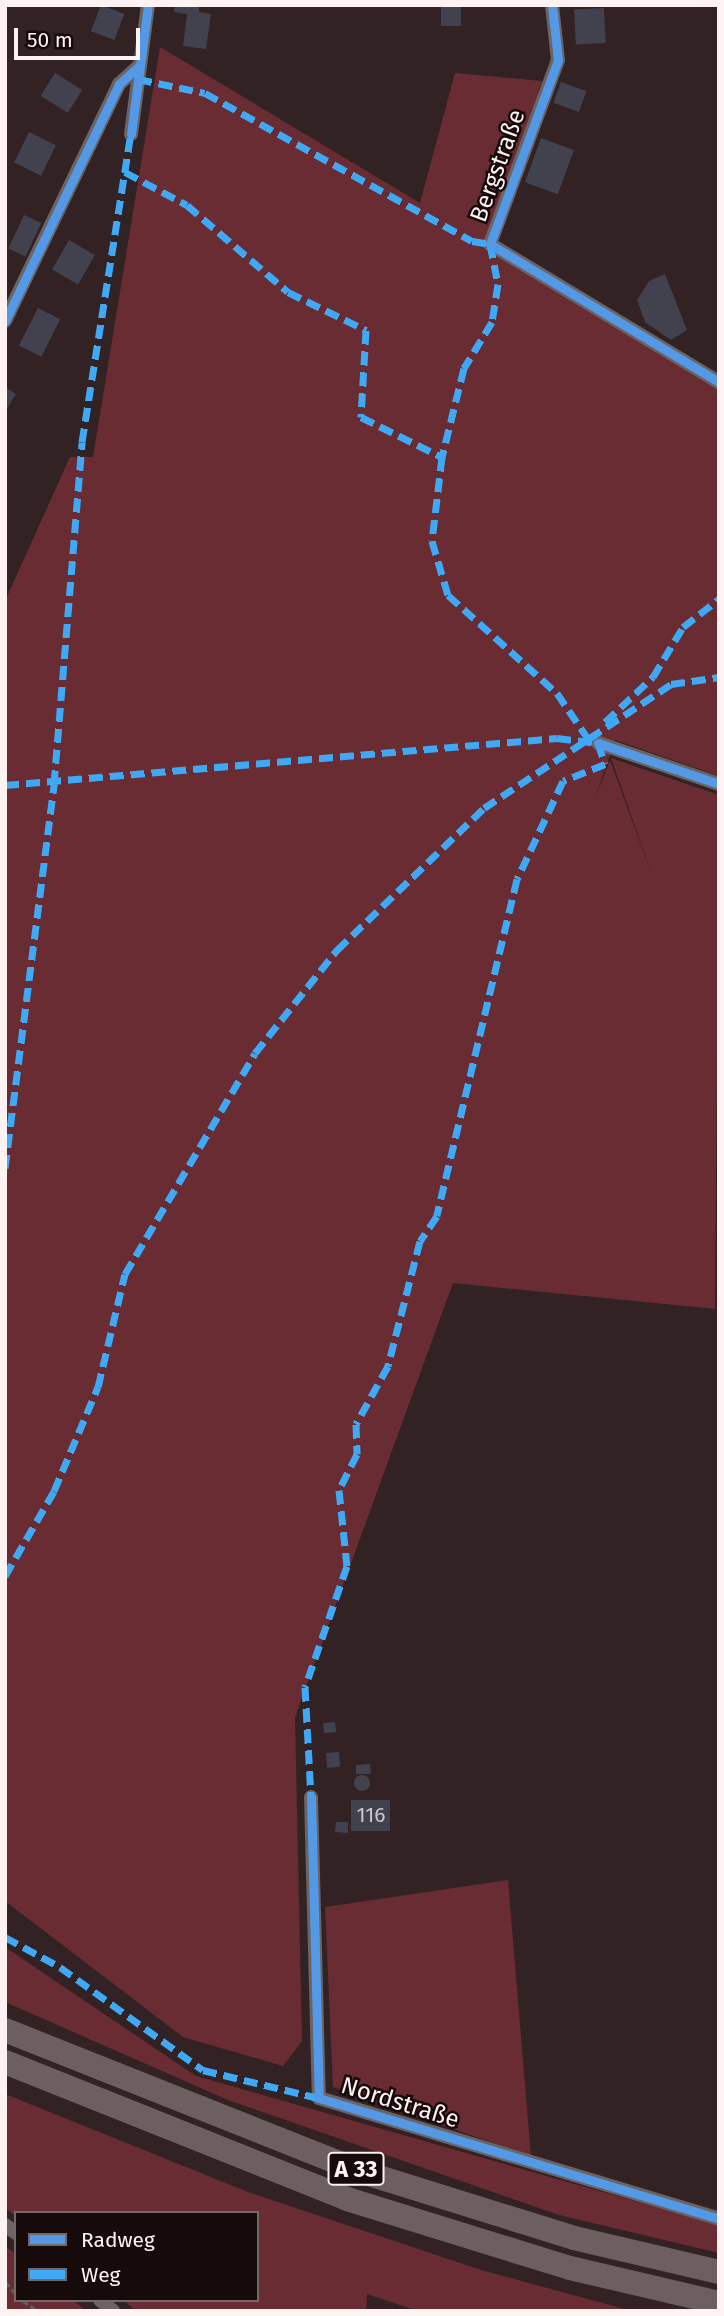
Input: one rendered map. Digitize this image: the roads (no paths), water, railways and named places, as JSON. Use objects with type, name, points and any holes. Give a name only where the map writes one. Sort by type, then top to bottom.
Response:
[{"type":"highway","name":"A 33","points":[[5,2030],[356,2170],[574,2238],[719,2272]]},
{"type":"highway","name":"A 33","points":[[5,2065],[359,2203],[580,2271],[719,2303]]},
{"type":"street","points":[[131,134],[148,5]]},
{"type":"street","name":"Bergstraße","points":[[552,5],[558,60],[490,244],[719,382]]},
{"type":"street","points":[[5,321],[119,84],[139,66]]},
{"type":"street","points":[[598,743],[719,784]]},
{"type":"street","name":"Nordstraße","points":[[311,1797],[319,2098],[719,2219]]}]
